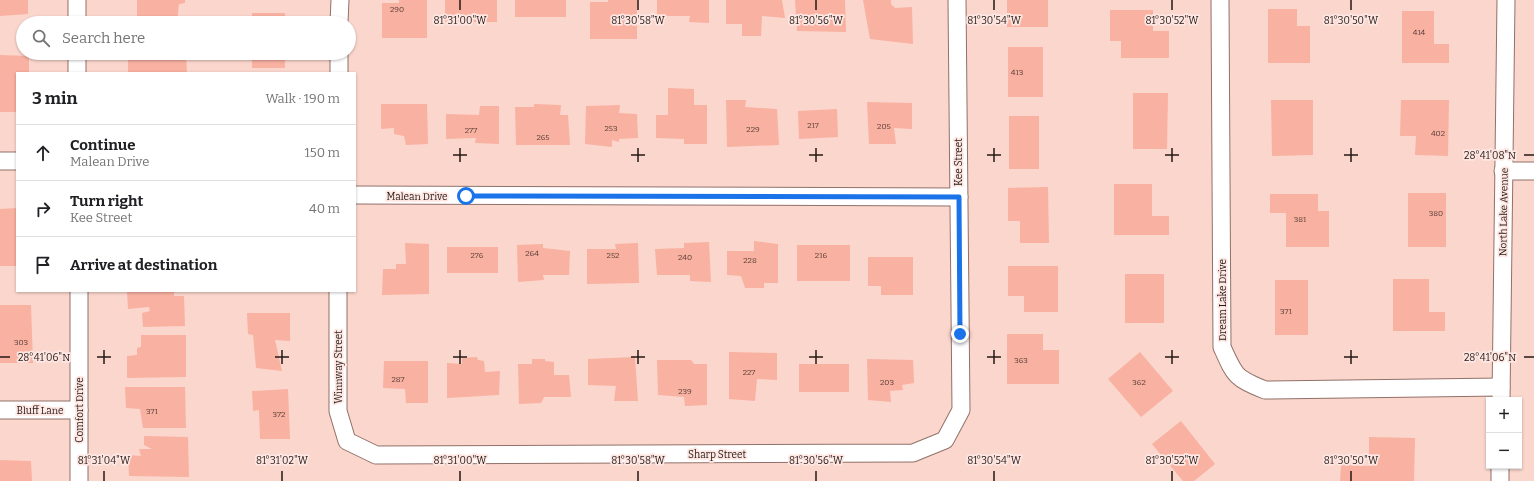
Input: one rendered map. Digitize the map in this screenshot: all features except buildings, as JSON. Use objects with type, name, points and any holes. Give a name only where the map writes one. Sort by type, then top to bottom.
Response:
[{"type":"street","points":[[77,0],[77,16]]},
{"type":"street","points":[[339,16],[340,0]]},
{"type":"street","name":"Kee Street","points":[[944,440],[961,410],[958,0]]},
{"type":"street","name":"Dream Lake Drive","points":[[1220,0],[1222,347],[1233,372],[1245,382],[1264,390],[1501,394]]},
{"type":"street","name":"North Lake Avenue","points":[[1501,394],[1506,0]]},
{"type":"street","points":[[77,60],[78,72]]},
{"type":"street","points":[[339,60],[339,72]]},
{"type":"street","points":[[0,161],[16,161]]},
{"type":"street","points":[[1503,171],[1534,171]]},
{"type":"street","name":"Malean Drive","points":[[356,195],[959,197]]},
{"type":"street","name":"Comfort Drive","points":[[79,292],[79,481]]},
{"type":"street","name":"Winnway Street","points":[[338,292],[338,411],[346,441]]},
{"type":"street","name":"Bluff Lane","points":[[0,410],[79,410]]},
{"type":"street","name":"Sharp Street","points":[[346,441],[376,455],[384,455],[913,453],[944,440]]},
{"type":"street","points":[[1500,469],[1500,481]]},
{"type":"route","points":[[466,196],[959,197],[960,334]]}]
